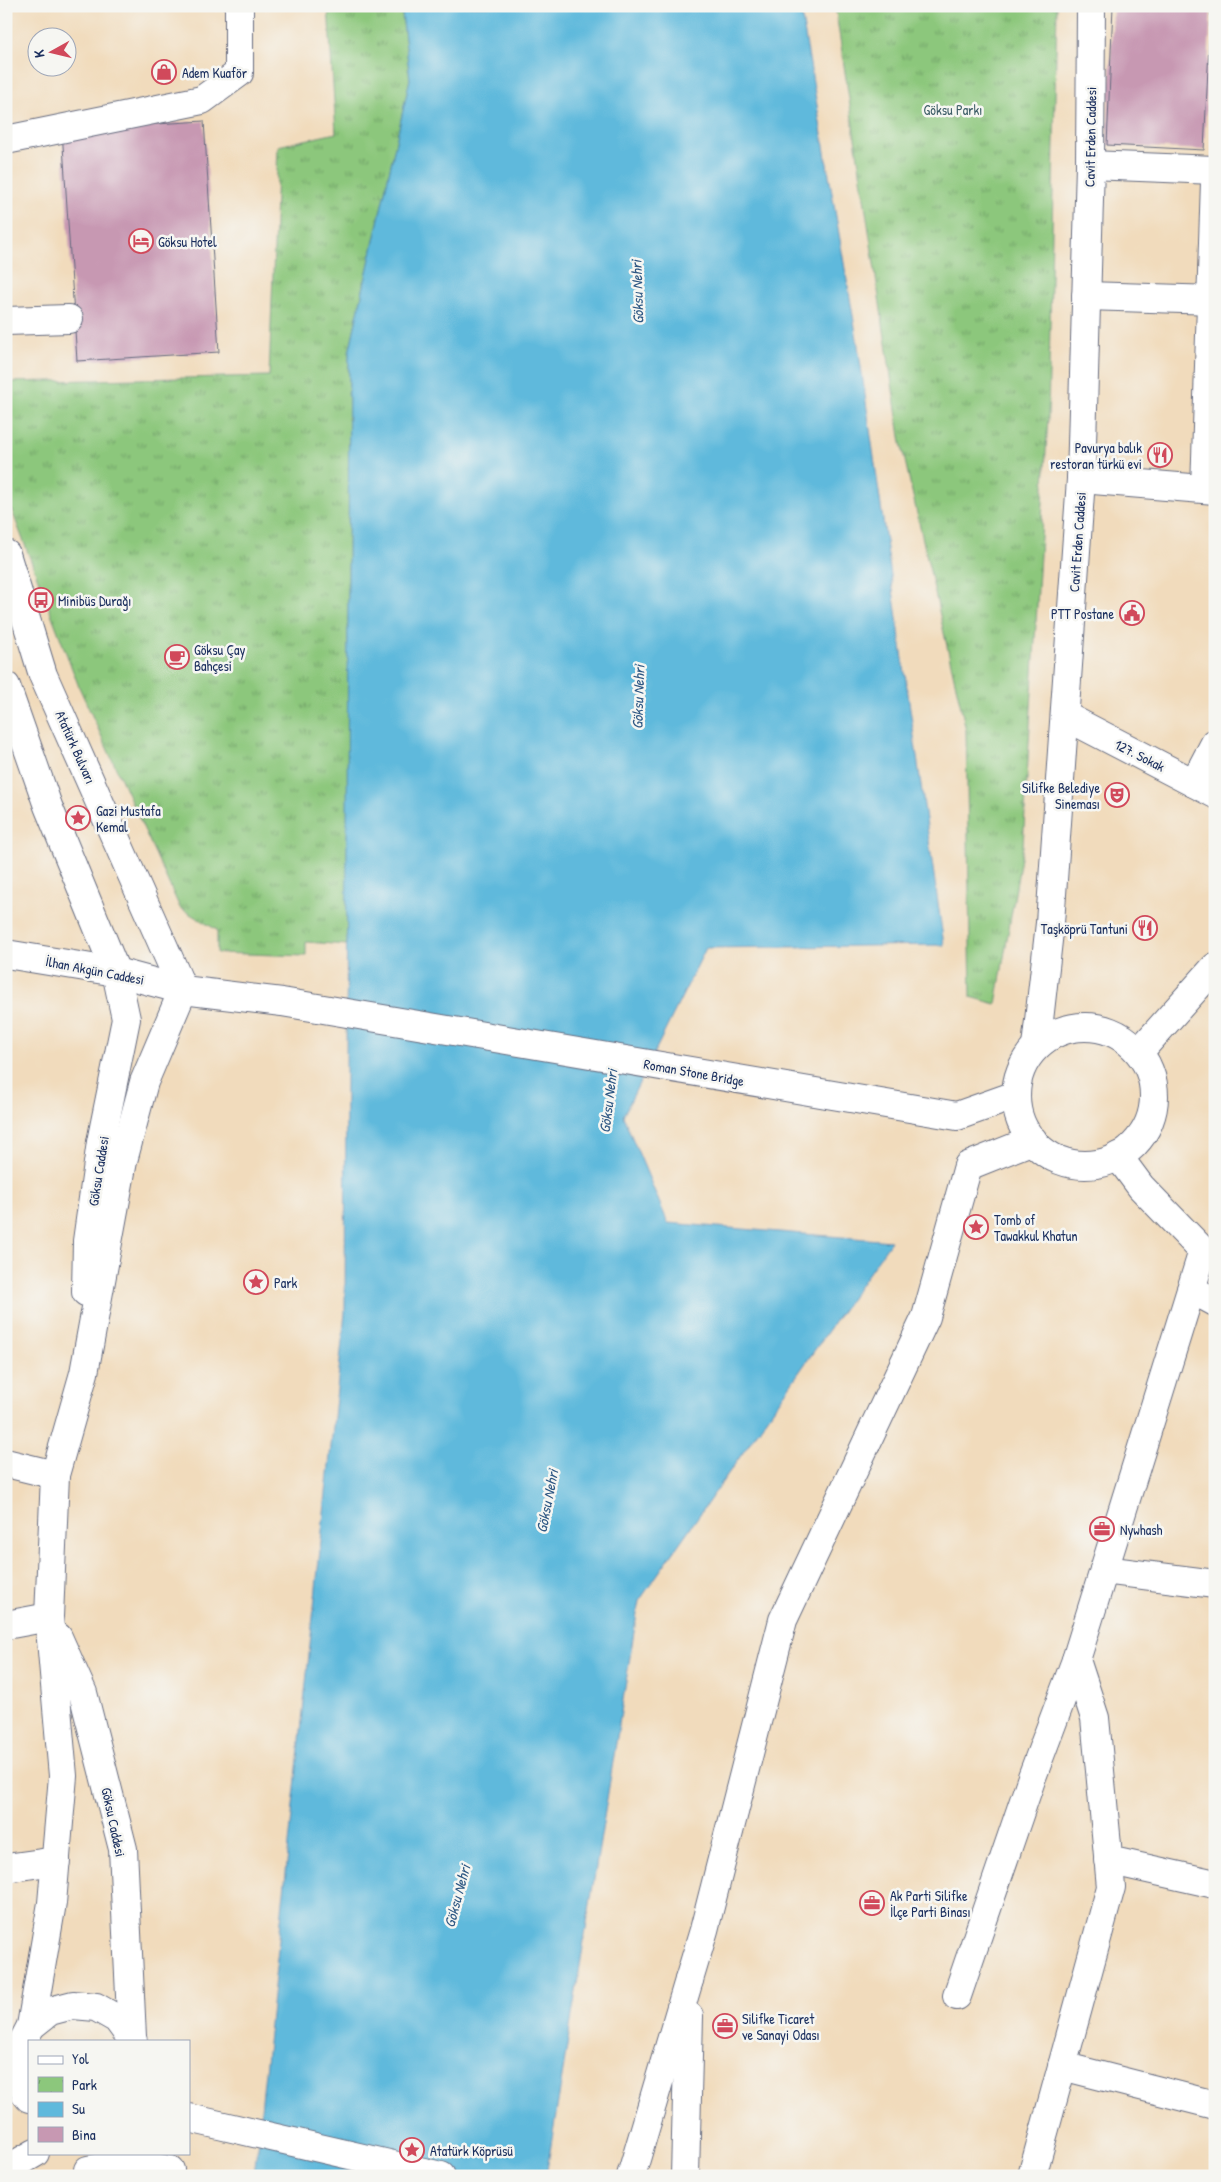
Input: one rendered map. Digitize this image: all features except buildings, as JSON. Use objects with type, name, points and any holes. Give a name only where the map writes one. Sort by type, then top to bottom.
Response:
[{"type":"street","points":[[6,140],[202,100],[239,73],[239,6]]},
{"type":"street","name":"Cavit Erden Caddesi","points":[[1036,1046],[1050,923],[1081,479],[1090,165],[1091,6]]},
{"type":"street","points":[[1090,165],[1215,170]]},
{"type":"street","points":[[1081,479],[1210,489],[1215,181]]},
{"type":"street","points":[[1086,296],[1213,300]]},
{"type":"street","points":[[6,321],[69,319]]},
{"type":"street","name":"Atatürk Bulvarı","points":[[6,554],[44,675],[183,990]]},
{"type":"street","points":[[6,686],[48,806],[116,972]]},
{"type":"street","name":"127. Sokak","points":[[1065,716],[1204,788]]},
{"type":"street","points":[[1204,788],[1215,743]]},
{"type":"street","name":"İlhan Akgün Caddesi","points":[[6,954],[116,972],[183,990],[282,1002]]},
{"type":"street","points":[[1139,1052],[1215,967]]},
{"type":"street","name":"Göksu Caddesi","points":[[84,1373],[87,1241],[102,1142],[126,1019],[116,972]]},
{"type":"street","name":"Göksu Caddesi","points":[[31,2026],[52,1903],[63,1776],[49,1617],[55,1475],[84,1373],[123,1162],[144,1082],[183,990]]},
{"type":"street","name":"Roman Stone Bridge","points":[[282,1002],[958,1116],[1016,1095]]},
{"type":"street","points":[[1077,1026],[1100,1028],[1122,1036],[1139,1052],[1150,1072],[1155,1094],[1152,1117],[1142,1137],[1126,1153],[1105,1163],[1082,1166],[1060,1161],[1040,1149],[1026,1132],[1017,1110],[1016,1095],[1023,1065],[1036,1046],[1055,1033],[1077,1026]]},
{"type":"street","points":[[632,2176],[704,1930],[783,1620],[926,1317],[968,1166],[1033,1140]]},
{"type":"street","points":[[957,1996],[1032,1777],[1076,1660],[1203,1250],[1141,1187],[1118,1156]]},
{"type":"street","points":[[1191,1289],[1215,1302]]},
{"type":"street","points":[[6,1463],[55,1475]]},
{"type":"street","points":[[1104,1570],[1215,1584]]},
{"type":"street","points":[[6,1625],[49,1617]]},
{"type":"street","name":"Göksu Caddesi","points":[[49,1617],[84,1693],[123,1849],[132,2039]]},
{"type":"street","points":[[1032,2176],[1111,1887],[1096,1718],[1076,1660]]},
{"type":"street","points":[[1108,1860],[1215,1884]]},
{"type":"street","points":[[6,1868],[56,1861]]},
{"type":"street","points":[[685,2176],[689,1980]]},
{"type":"street","points":[[28,2097],[12,2075],[20,2047],[31,2026],[50,2011],[73,2005],[96,2007],[116,2018],[132,2039]]},
{"type":"street","points":[[1062,2066],[1215,2105]]},
{"type":"street","points":[[190,2118],[441,2176]]},
{"type":"street","points":[[6,2170],[33,2154]]},
{"type":"street","points":[[88,2170],[126,2162],[170,2170]]},
{"type":"green space","points":[[328,6],[401,6],[410,79],[349,353],[347,945],[306,942],[306,956],[217,953],[217,930],[180,908],[79,687],[6,495],[6,382],[269,376],[278,146],[336,133]]},
{"type":"green space","name":"Göksu Parkı","points":[[835,6],[1057,6],[1048,417],[1023,846],[996,1004],[971,997],[966,730],[901,443]]},
{"type":"water","name":"Göksu Nehri","points":[[401,6],[800,6],[857,339],[944,945],[706,948],[623,1116],[668,1223],[891,1241],[639,1601],[546,2176],[254,2176],[345,1313],[349,353],[410,79]]},
{"type":"place","name":"Adem Kuaför","points":[[164,72]]},
{"type":"place","name":"Göksu Hotel","points":[[141,241]]},
{"type":"place","name":"Pavurya balık restoran türkü evi","points":[[1160,455]]},
{"type":"place","name":"Minibüs Durağı","points":[[41,600]]},
{"type":"place","name":"PTT Postane","points":[[1132,613]]},
{"type":"place","name":"Göksu Çay Bahçesi","points":[[177,657]]},
{"type":"place","name":"Silifke Belediye Sineması","points":[[1117,795]]},
{"type":"place","name":"Gazi Mustafa Kemal","points":[[78,818]]},
{"type":"place","name":"Taşköprü Tantuni","points":[[1145,928]]},
{"type":"place","name":"Tomb of Tawakkul Khatun","points":[[976,1227]]},
{"type":"place","name":"Park","points":[[256,1282]]},
{"type":"place","name":"Nywhash","points":[[1102,1529]]},
{"type":"place","name":"Ak Parti Silifke İlçe Parti Binası","points":[[872,1903]]},
{"type":"place","name":"Silifke Ticaret ve Sanayi Odası","points":[[725,2026]]},
{"type":"place","name":"Atatürk Köprüsü","points":[[412,2150]]}]
